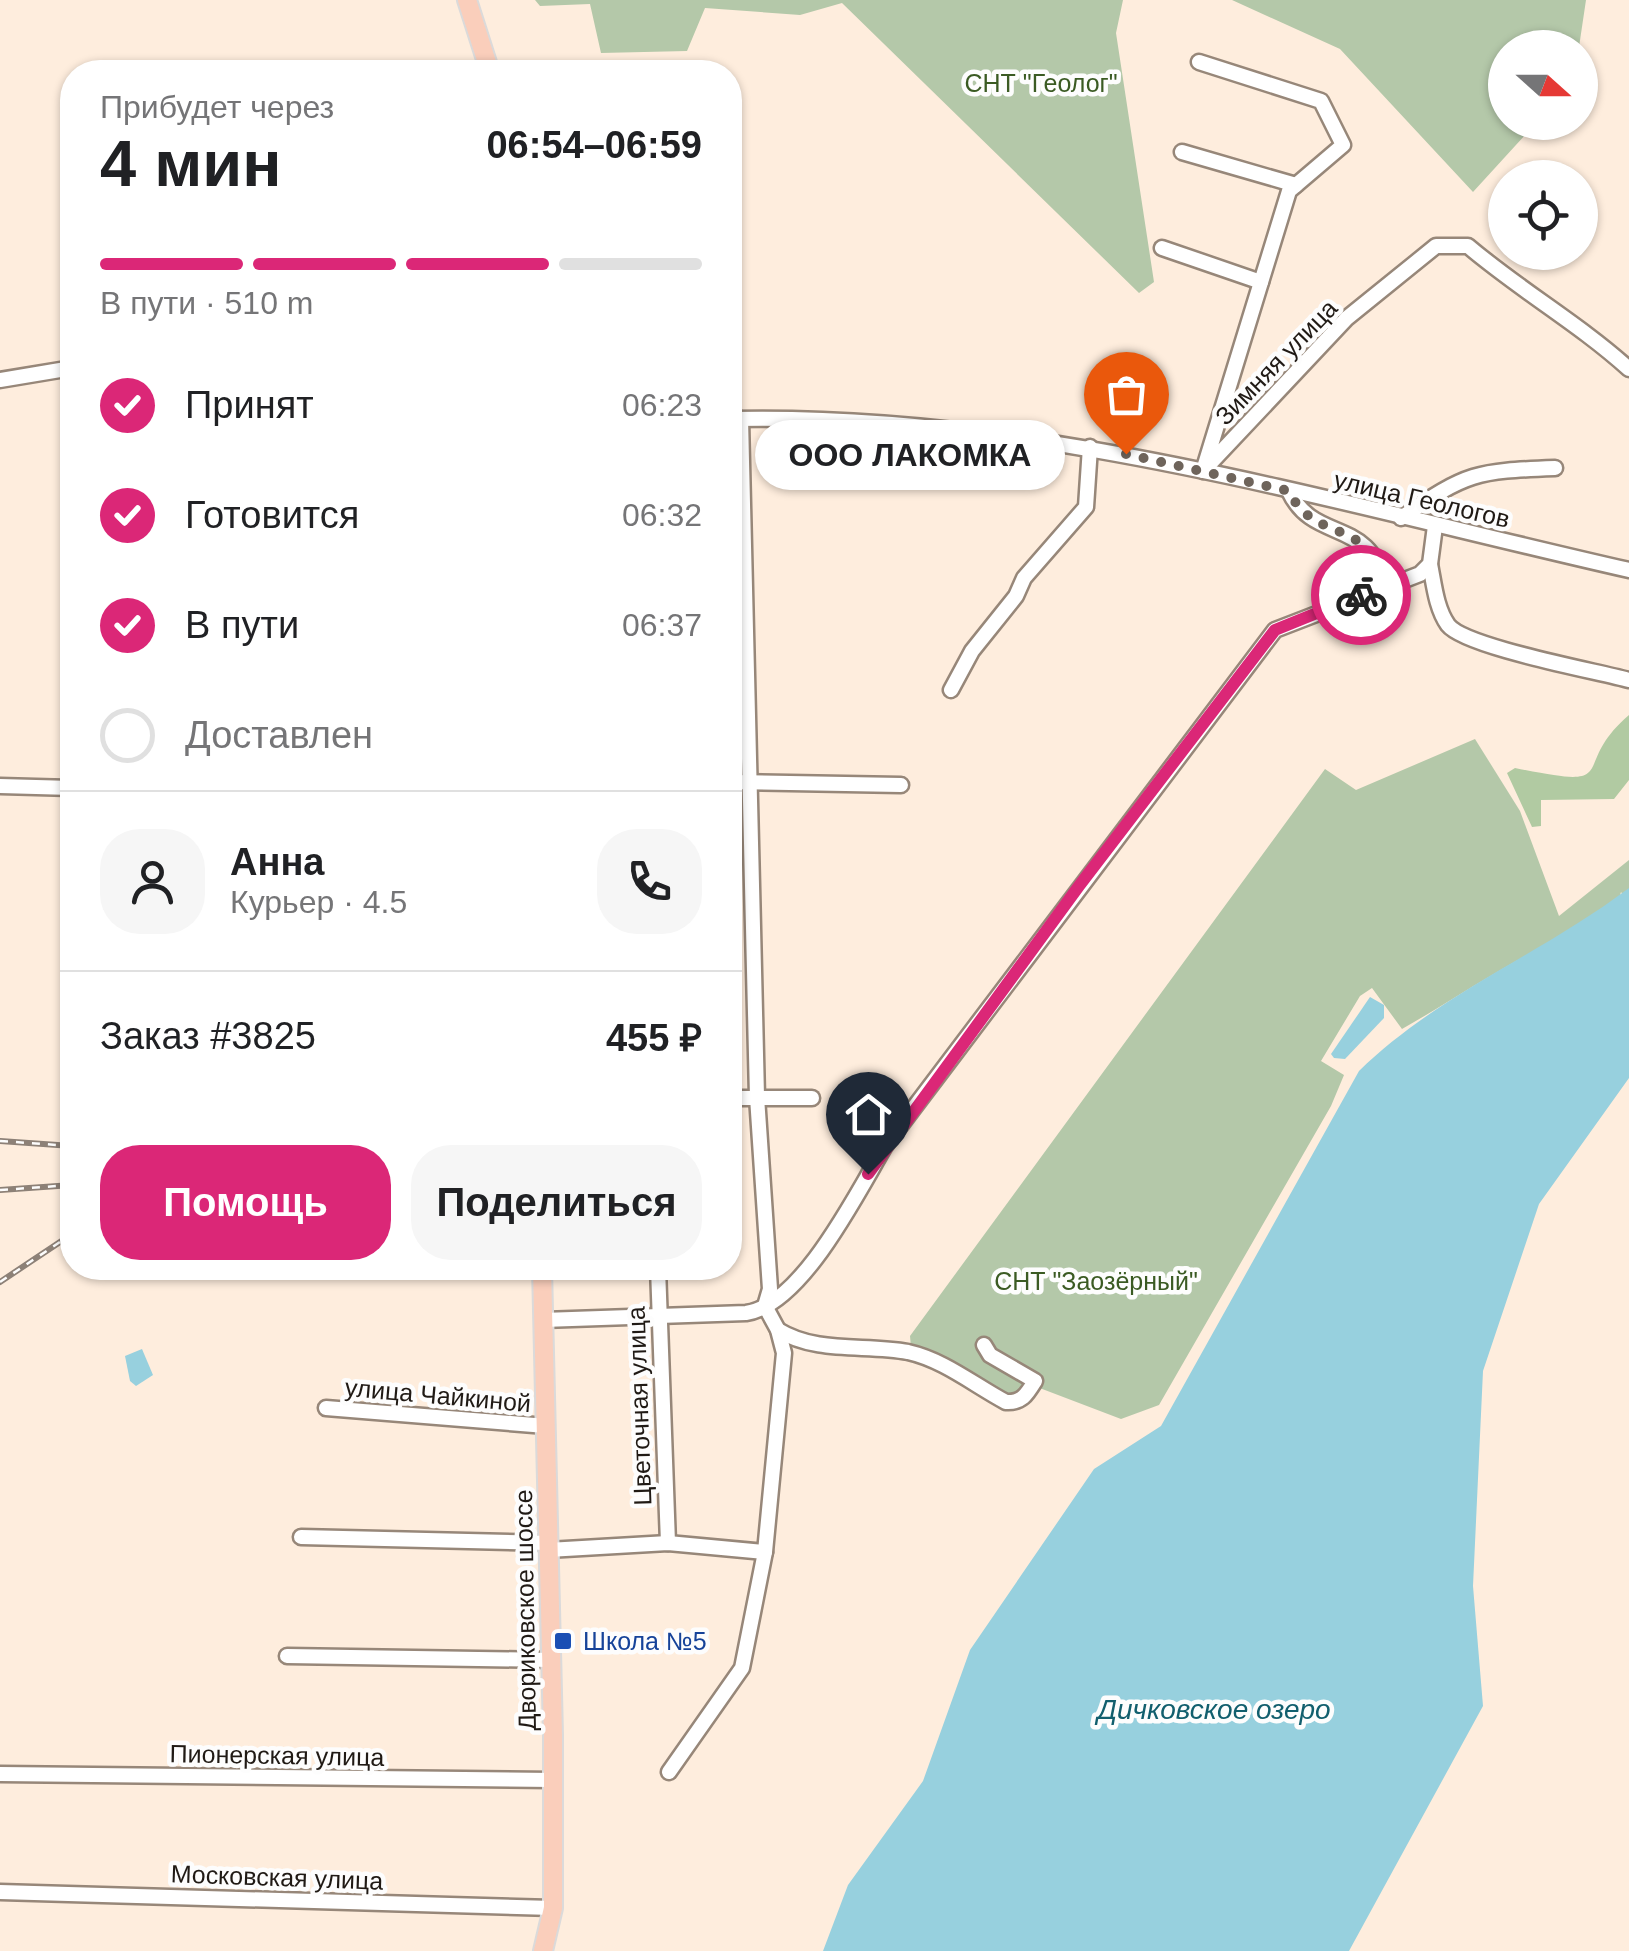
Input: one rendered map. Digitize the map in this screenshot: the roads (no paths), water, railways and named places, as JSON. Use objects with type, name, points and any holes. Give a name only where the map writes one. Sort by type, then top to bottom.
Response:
[{"type":"main road","points":[[467,0],[486,60]]},
{"type":"main road","name":"Двориковское шоссе","points":[[542,1280],[553,1908],[547,1949]]},
{"type":"street","name":"Зимняя улица","points":[[1199,62],[1321,101],[1343,146],[1289,191],[1203,471]]},
{"type":"street","points":[[1182,152],[1296,184]]},
{"type":"street","name":"Зимняя улица","points":[[1203,471],[1347,318],[1436,246],[1468,246],[1523,293],[1585,330],[1629,369]]},
{"type":"street","points":[[1162,248],[1261,282]]},
{"type":"street","points":[[0,380],[60,370]]},
{"type":"street","name":"улица Геологов","points":[[742,419],[809,417],[1090,447],[1629,570]]},
{"type":"street","points":[[951,690],[972,651],[1016,596],[1024,578],[1086,508],[1090,447]]},
{"type":"street","points":[[1402,518],[1449,484],[1477,472],[1555,468]]},
{"type":"street","points":[[1289,491],[1302,513],[1374,552],[1386,588]]},
{"type":"street","points":[[1435,526],[1430,564],[1437,600],[1454,631],[1490,645],[1629,680]]},
{"type":"street","points":[[543,1320],[746,1314],[765,1306],[801,1276],[886,1146],[1275,630],[1420,574],[1430,564]]},
{"type":"street","points":[[669,1772],[742,1668],[764,1552],[784,1354],[778,1330],[765,1306],[770,1289],[757,1098],[742,588]]},
{"type":"street","points":[[742,782],[901,784]]},
{"type":"street","points":[[0,786],[60,788]]},
{"type":"street","points":[[742,1098],[812,1098]]},
{"type":"street","name":"Цветочная улица","points":[[658,1280],[668,1543]]},
{"type":"street","points":[[778,1330],[795,1340],[910,1352],[947,1366],[1006,1402],[1026,1396],[1035,1381],[990,1354],[984,1345]]},
{"type":"street","name":"улица Чайкиной","points":[[326,1408],[546,1426]]},
{"type":"street","points":[[301,1537],[548,1547],[668,1543],[764,1552]]},
{"type":"street","points":[[287,1656],[551,1660]]},
{"type":"street","name":"Пионерская улица","points":[[0,1774],[552,1780]]},
{"type":"street","name":"Московская улица","points":[[0,1892],[553,1908]]},
{"type":"water","name":"Дичковское озеро","points":[[1629,888],[1629,1078],[1539,1204],[1483,1371],[1473,1586],[1483,1706],[1349,1951],[823,1951],[848,1885],[923,1781],[970,1650],[1094,1469],[1161,1426],[1359,1071],[1422,1019]]},
{"type":"water","points":[[1370,997],[1384,1005],[1384,1018],[1345,1059],[1334,1058],[1331,1054]]},
{"type":"water","points":[[142,1349],[153,1375],[136,1386],[130,1381],[125,1356]]},
{"type":"railway","points":[[0,1141],[60,1145]]},
{"type":"railway","points":[[0,1190],[60,1186]]},
{"type":"railway","points":[[0,1282],[60,1242]]},
{"type":"place","name":"ООО ЛАКОМКА","points":[[1126,454]]},
{"type":"place","name":"Школа №5","points":[[563,1641]]},
{"type":"park label","name":"СНТ \"Геолог\"","points":[[1041,83]]},
{"type":"park label","name":"СНТ \"Заозёрный\"","points":[[1096,1281]]}]
